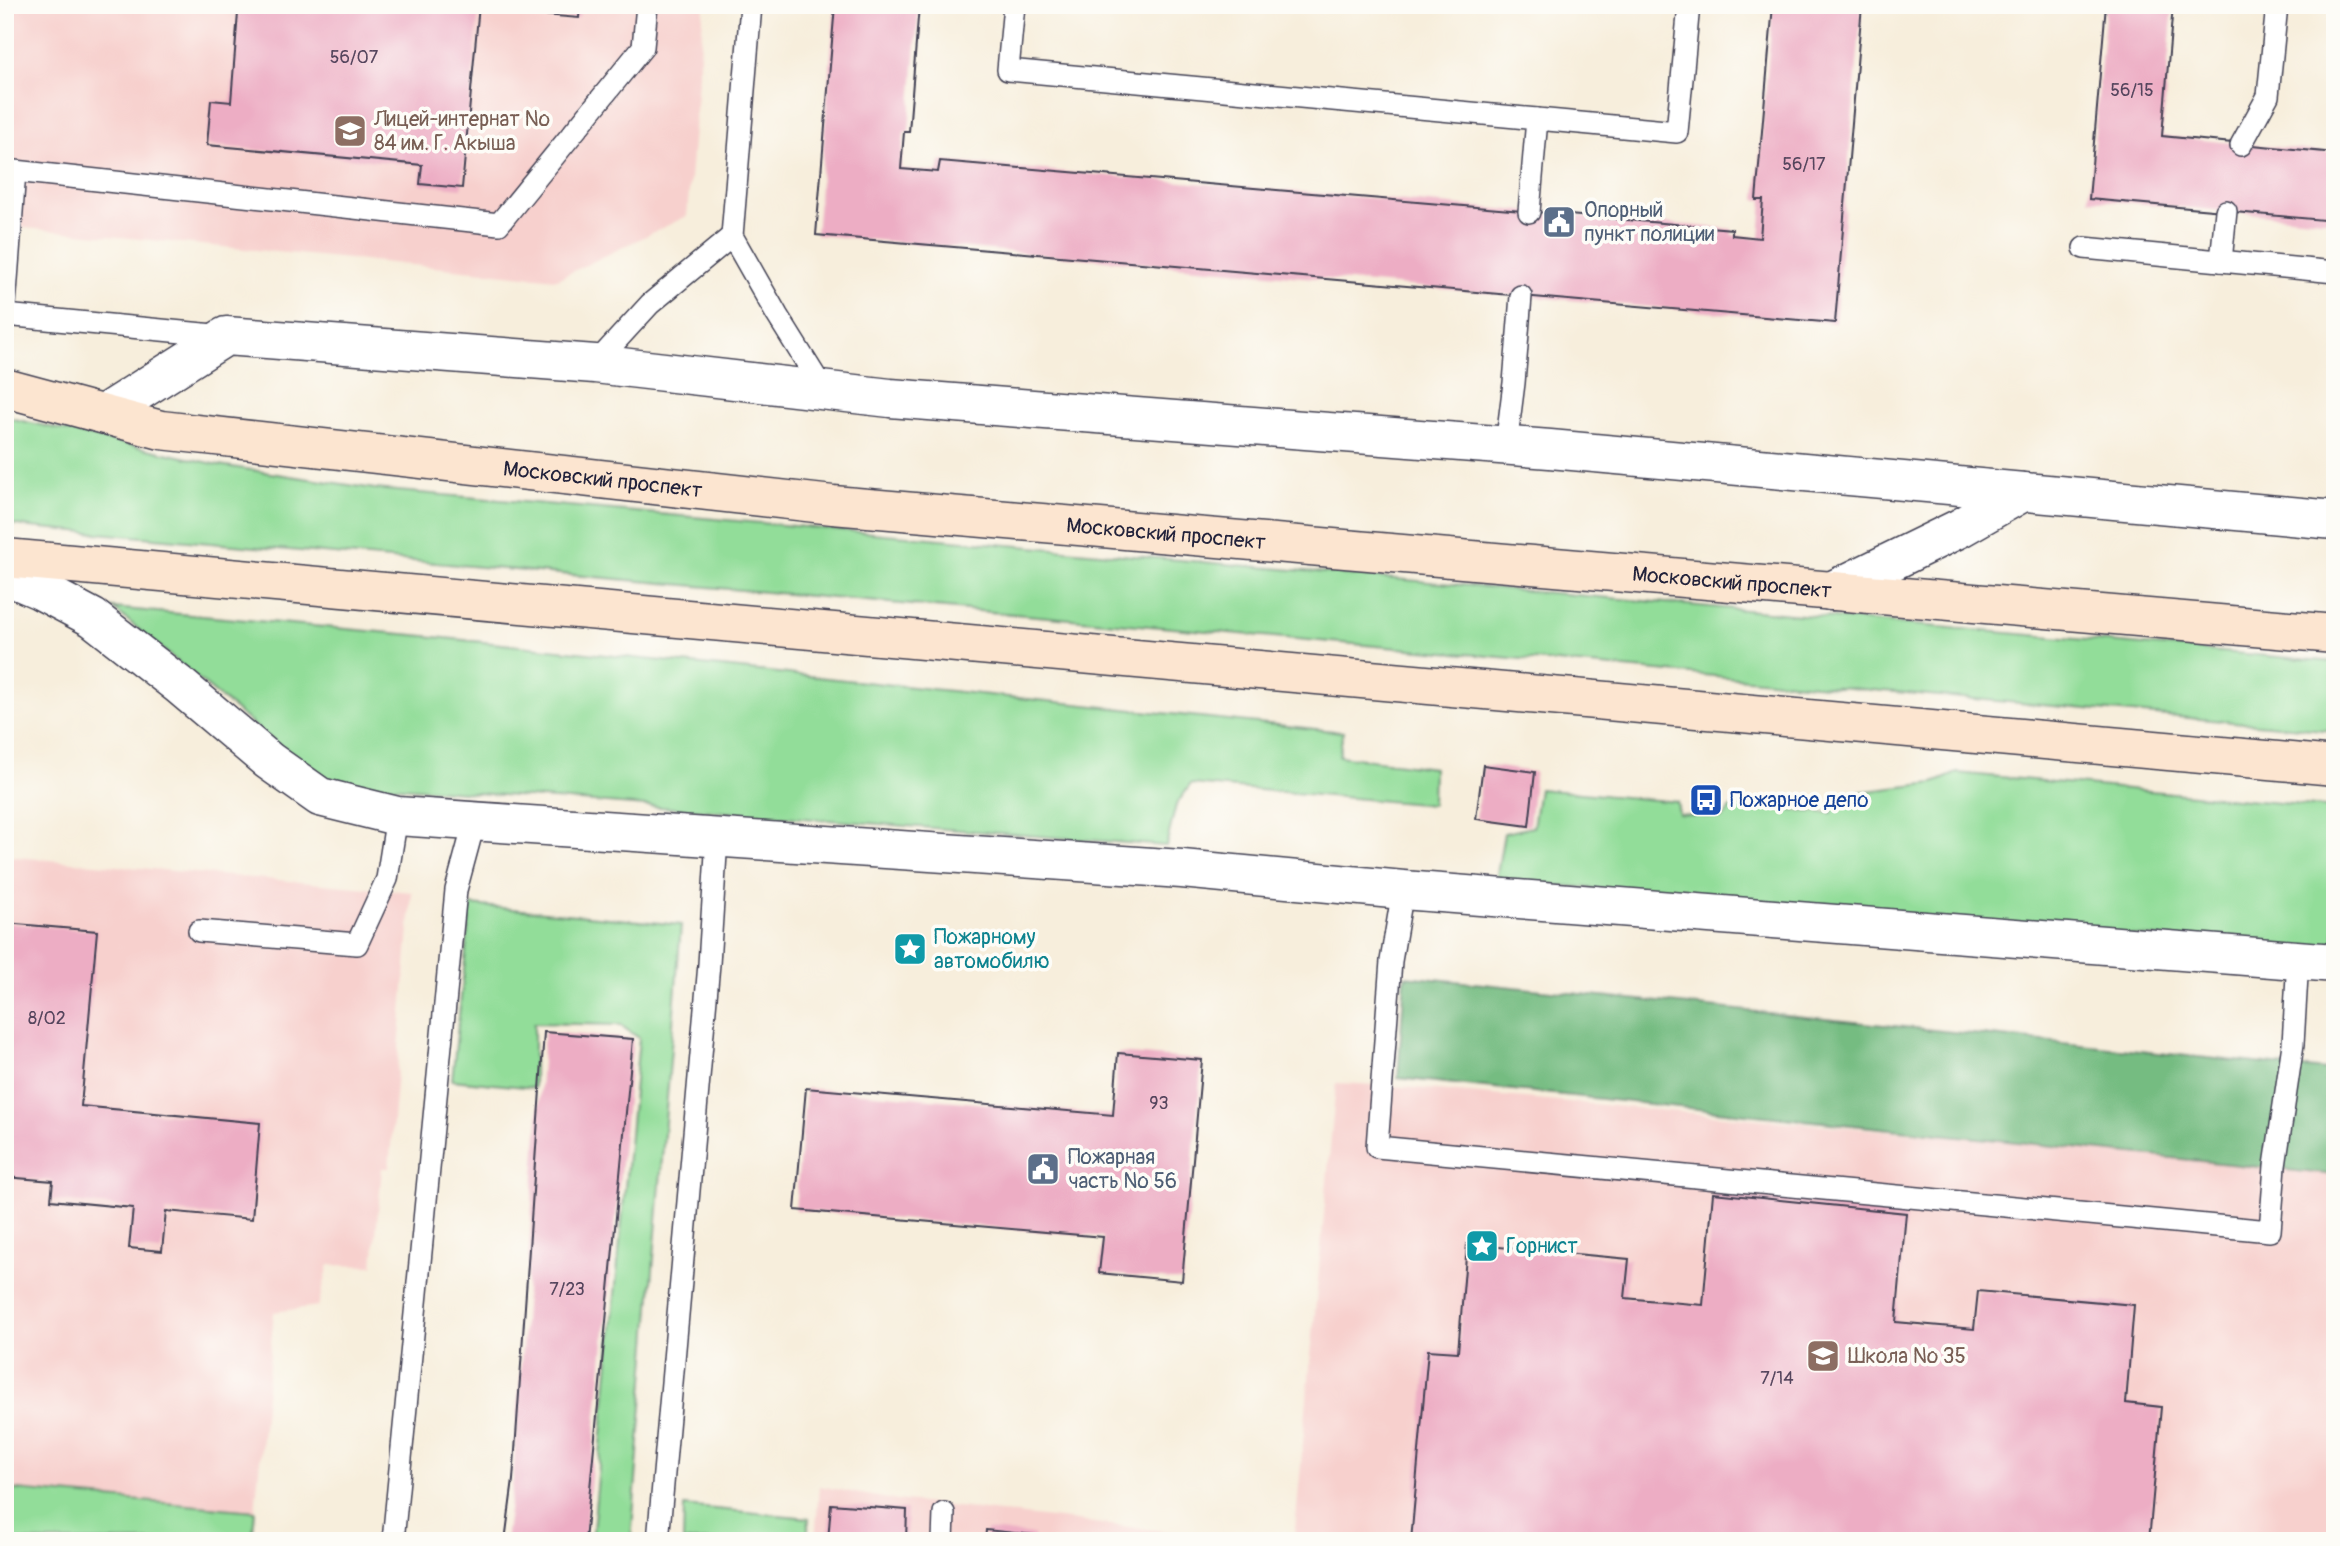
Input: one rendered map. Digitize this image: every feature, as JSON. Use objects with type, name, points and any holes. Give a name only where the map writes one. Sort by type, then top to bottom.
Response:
[{"type":"main road","name":"Московский проспект","points":[[5,388],[161,430],[833,505],[2335,634]]},
{"type":"main road","points":[[5,558],[2335,766]]},
{"type":"street","points":[[103,414],[226,336],[595,365],[825,392],[1506,446],[2335,520]]},
{"type":"street","points":[[1831,591],[1960,528],[2023,492]]},
{"type":"street","points":[[5,575],[93,618],[269,761],[320,797],[397,816],[1182,869],[1403,890],[2335,963]]},
{"type":"lane","points":[[5,307],[15,171],[499,224],[643,47],[647,5]]},
{"type":"lane","points":[[751,5],[732,236],[825,392]]},
{"type":"lane","points":[[1014,5],[1008,70],[1677,132],[1689,5]]},
{"type":"lane","points":[[2241,145],[2268,96],[2277,5]]},
{"type":"lane","points":[[1529,212],[1537,119]]},
{"type":"lane","points":[[2221,261],[2226,211]]},
{"type":"lane","points":[[595,365],[650,304],[732,236]]},
{"type":"lane","points":[[2084,248],[2335,272]]},
{"type":"lane","points":[[1506,446],[1521,296]]},
{"type":"lane","points":[[5,315],[226,336]]},
{"type":"lane","points":[[199,931],[357,944],[387,879],[397,816]]},
{"type":"lane","points":[[393,1541],[456,890],[475,820]]},
{"type":"lane","points":[[658,1541],[709,964],[717,838]]},
{"type":"lane","points":[[1403,890],[1391,961],[1377,1147],[2270,1231],[2293,1044],[2298,959]]},
{"type":"lane","points":[[943,1541],[944,1513]]},
{"type":"shaded area","name":"Лицей-интернат № 84 им. Г. Акыша","points":[[5,5],[704,5],[687,216],[557,279],[5,226]]},
{"type":"shaded area","points":[[5,856],[412,892],[389,1168],[382,1168],[373,1266],[329,1265],[318,1306],[274,1312],[255,1511],[5,1489]]},
{"type":"shaded area","name":"Школа № 35","points":[[1336,1083],[2335,1171],[2335,1541],[1294,1541]]},
{"type":"shaded area","points":[[819,1486],[888,1499],[1249,1541],[815,1541]]},
{"type":"green space","points":[[5,417],[219,465],[375,489],[2335,662],[2335,731],[30,527],[5,523]]},
{"type":"green space","points":[[113,608],[425,636],[1343,732],[1339,756],[1433,768],[1432,805],[1191,784],[1176,805],[1166,846],[321,781]]},
{"type":"green space","points":[[1957,773],[2335,808],[2335,953],[1496,880],[1504,833],[1533,827],[1539,789],[1677,802],[1679,814],[1723,818],[1732,807],[1832,813],[1835,795],[1934,783]]},
{"type":"green space","points":[[471,905],[681,925],[631,1541],[592,1541],[639,1038],[620,1025],[534,1023],[534,1088],[452,1080]]},
{"type":"green space","points":[[1405,976],[2335,1071],[2335,1175],[1398,1078]]},
{"type":"green space","points":[[5,1489],[255,1511],[252,1541],[5,1541]]},
{"type":"green space","points":[[684,1506],[809,1518],[807,1541],[683,1541]]},
{"type":"building","points":[[171,5],[479,5],[462,188],[420,184],[422,165],[207,145],[211,100],[231,102],[238,13]]},
{"type":"building","points":[[532,5],[580,5],[579,18],[532,14]]},
{"type":"building","points":[[835,5],[919,5],[909,132],[904,132],[901,169],[938,172],[940,161],[1732,229],[1732,235],[1760,238],[1763,200],[1756,200],[1773,5],[1862,5],[1835,323],[816,235]]},
{"type":"building","points":[[2106,5],[2173,5],[2162,136],[2335,153],[2335,221],[2089,199]]},
{"type":"building","points":[[1483,765],[1535,772],[1529,826],[1476,819]]},
{"type":"building","points":[[5,923],[97,931],[81,1106],[260,1123],[252,1219],[166,1211],[162,1251],[129,1248],[133,1208],[51,1200],[53,1181],[5,1177]]},
{"type":"building","points":[[544,1032],[633,1039],[585,1541],[505,1541],[513,1480]]},
{"type":"building","points":[[1118,1053],[1202,1060],[1182,1281],[1099,1273],[1103,1237],[795,1210],[806,1088],[1113,1115]]},
{"type":"building","points":[[1713,1193],[1906,1213],[1896,1322],[1974,1329],[1978,1291],[2134,1305],[2126,1403],[2161,1407],[2149,1541],[1411,1541],[1428,1350],[1458,1352],[1467,1244],[1629,1259],[1625,1298],[1703,1305]]},
{"type":"building","points":[[831,1504],[907,1510],[906,1541],[828,1541]]},
{"type":"building","points":[[986,1530],[1034,1535],[1034,1541],[985,1541]]},
{"type":"place","name":"Лицей-интернат № 84 им. Г. Акыша","points":[[350,131]]},
{"type":"place","name":"Опорный пункт полиции","points":[[1559,222]]},
{"type":"place","name":"Пожарное депо","points":[[1706,800]]},
{"type":"place","name":"Пожарному автомобилю","points":[[910,949]]},
{"type":"place","name":"Пожарная часть № 56","points":[[1043,1169]]},
{"type":"place","name":"Горнист","points":[[1482,1246]]},
{"type":"place","name":"Школа № 35","points":[[1823,1356]]}]
